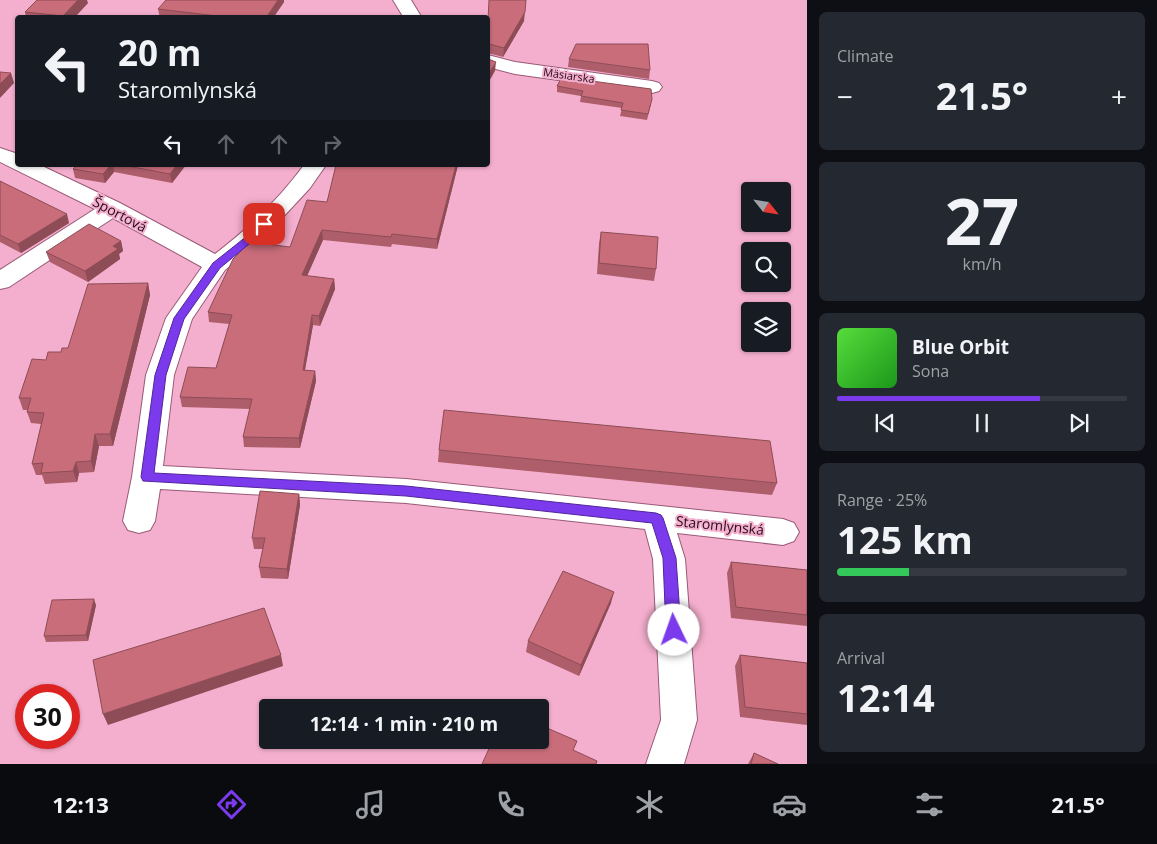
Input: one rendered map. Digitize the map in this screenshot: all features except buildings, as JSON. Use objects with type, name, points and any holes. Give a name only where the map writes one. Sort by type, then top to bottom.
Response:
[{"type":"street","points":[[402,0],[412,15]]},
{"type":"street","name":"Mäsiarska","points":[[490,62],[515,68],[652,87]]},
{"type":"street","points":[[0,154],[15,161]]},
{"type":"street","name":"Športová","points":[[27,167],[112,208],[216,265]]},
{"type":"street","points":[[139,521],[147,477],[160,375],[179,318],[216,265],[251,238],[302,183],[314,167]]},
{"type":"street","points":[[0,281],[112,208]]},
{"type":"street","name":"Staromlynská","points":[[147,477],[406,491],[782,532]]},
{"type":"street","name":"Staromlynská","points":[[656,518],[670,558],[679,720],[665,764]]},
{"type":"route","points":[[264,224],[251,238],[216,265],[179,318],[160,375],[147,477],[406,491],[656,518],[670,558],[674,630]]}]
